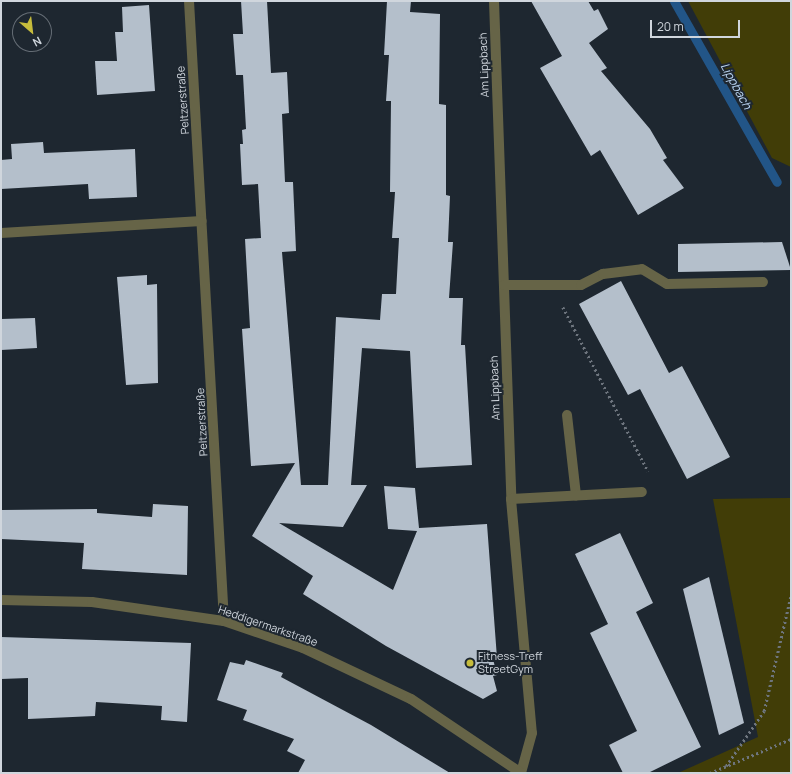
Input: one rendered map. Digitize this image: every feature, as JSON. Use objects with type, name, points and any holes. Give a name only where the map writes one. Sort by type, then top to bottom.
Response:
[{"type":"street","name":"Peltzerstraße","points":[[189,1],[224,621]]},
{"type":"street","name":"Am Lippbach","points":[[494,1],[512,499],[532,733],[521,773]]},
{"type":"street","points":[[1,233],[202,221]]},
{"type":"street","points":[[504,285],[581,285],[603,274],[642,269],[667,284],[763,282]]},
{"type":"street","points":[[566,415],[576,495]]},
{"type":"street","points":[[512,499],[642,492]]},
{"type":"street","name":"Heddigermarkstraße","points":[[1,600],[92,602],[224,621],[303,648],[411,699],[521,773]]},
{"type":"path","points":[[552,285],[658,490],[642,492]]},
{"type":"path","points":[[726,766],[764,711],[791,595]]},
{"type":"path","points":[[710,773],[791,739]]},
{"type":"shaded area","points":[[688,1],[791,1],[791,167],[772,158]]},
{"type":"shaded area","points":[[791,498],[791,773],[678,773],[758,737],[713,499]]},
{"type":"building","points":[[241,1],[267,1],[271,73],[287,72],[289,113],[282,114],[285,182],[293,182],[296,251],[282,252],[301,485],[328,485],[336,317],[380,320],[382,294],[396,294],[399,238],[392,238],[395,192],[390,192],[391,101],[386,101],[389,55],[384,55],[387,1],[411,1],[410,12],[440,14],[439,104],[446,105],[446,195],[450,196],[448,242],[453,242],[449,298],[463,298],[461,345],[465,345],[472,465],[416,468],[410,351],[362,348],[351,485],[367,485],[343,527],[279,523],[393,590],[417,531],[388,529],[384,486],[415,488],[419,528],[487,524],[497,658],[493,659],[497,675],[493,676],[497,691],[483,699],[386,646],[303,594],[313,576],[252,536],[295,463],[251,466],[242,329],[250,328],[245,239],[261,238],[258,184],[242,185],[240,144],[243,144],[242,130],[246,129],[243,75],[236,75],[233,34],[243,34]]},
{"type":"building","points":[[531,1],[588,1],[594,11],[598,9],[608,29],[589,43],[607,68],[601,71],[650,129],[667,158],[663,160],[684,188],[638,215],[600,150],[591,156],[540,68],[562,56]]},
{"type":"building","points":[[149,5],[155,91],[97,95],[95,61],[117,61],[115,32],[123,32],[122,7]]},
{"type":"building","points":[[43,142],[44,153],[135,149],[137,197],[89,199],[88,184],[1,189],[1,160],[12,159],[11,144]]},
{"type":"building","points":[[782,242],[791,270],[678,272],[678,244]]},
{"type":"building","points":[[147,275],[147,285],[157,284],[158,383],[126,385],[117,277]]},
{"type":"building","points":[[621,281],[669,373],[682,366],[730,457],[687,479],[640,389],[628,395],[579,304]]},
{"type":"building","points":[[35,318],[37,348],[1,350],[1,319]]},
{"type":"building","points":[[153,504],[188,506],[187,575],[82,569],[84,543],[1,539],[1,510],[97,509],[97,513],[152,517]]},
{"type":"building","points":[[620,533],[653,603],[636,612],[701,747],[648,773],[623,773],[609,745],[637,731],[590,633],[608,624],[575,554]]},
{"type":"building","points":[[709,577],[744,723],[719,735],[683,589]]},
{"type":"building","points":[[1,637],[191,643],[187,722],[161,720],[162,706],[96,702],[95,716],[28,719],[28,678],[1,679]]},
{"type":"building","points":[[246,660],[283,673],[281,677],[371,725],[450,773],[298,773],[305,760],[287,751],[294,739],[243,720],[247,710],[217,700],[230,662],[244,665]]},
{"type":"waterway","name":"Lippbach","points":[[674,1],[777,182]]},
{"type":"place","name":"Fitness-Treff StreetGym","points":[[470,663]]}]
